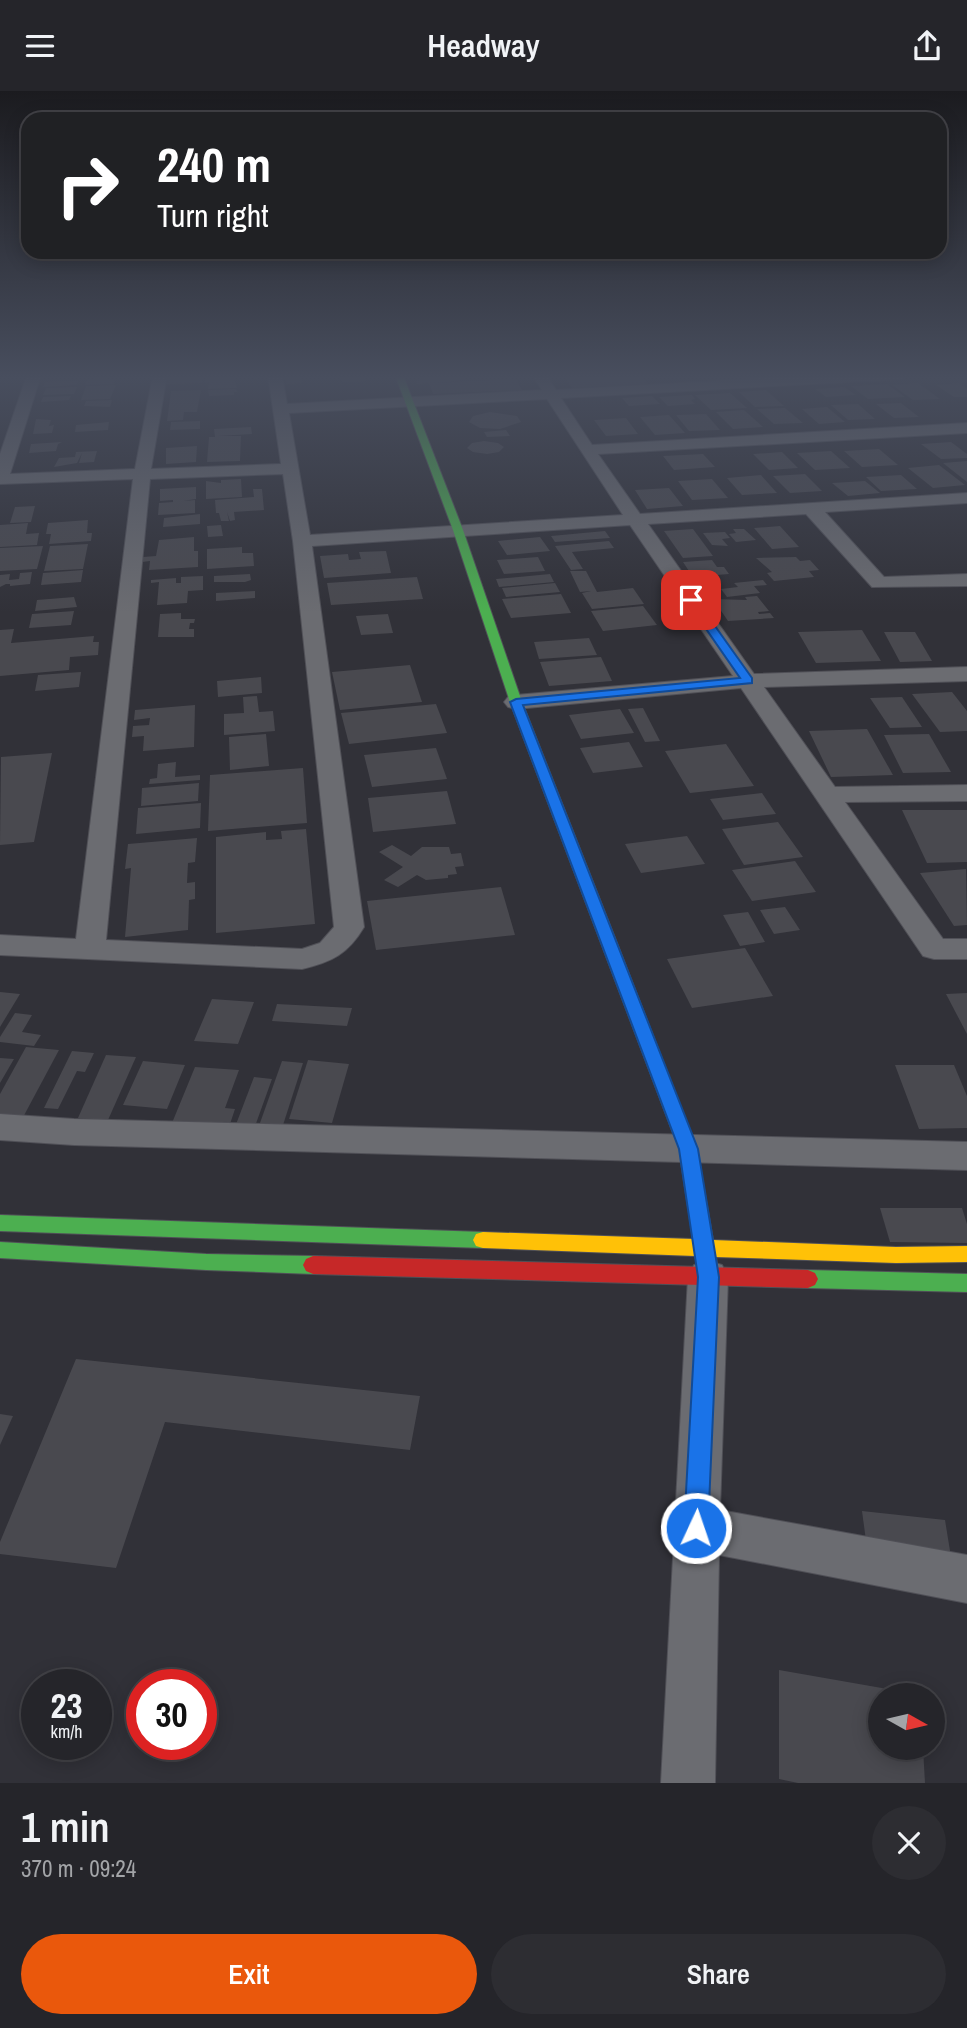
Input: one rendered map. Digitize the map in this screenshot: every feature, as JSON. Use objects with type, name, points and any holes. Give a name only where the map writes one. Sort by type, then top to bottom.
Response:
[{"type":"street","points":[[8,454],[0,478],[290,469]]},
{"type":"street","points":[[90,949],[146,454]]},
{"type":"street","points":[[0,945],[302,959],[322,955],[341,943],[349,926],[302,541],[287,454]]},
{"type":"street","points":[[429,454],[458,530],[516,702],[688,1149],[706,1262],[688,1783]]},
{"type":"street","points":[[590,454],[934,949],[967,949]]},
{"type":"street","points":[[302,541],[967,498]]},
{"type":"street","points":[[811,508],[878,583],[967,580]]},
{"type":"street","points":[[516,702],[748,681],[967,674]]},
{"type":"street","points":[[827,795],[967,793]]},
{"type":"street","points":[[0,1126],[74,1132],[967,1156]]},
{"type":"street","points":[[0,1223],[706,1262],[967,1283]]},
{"type":"street","points":[[0,1250],[206,1262],[706,1262],[967,1254]]},
{"type":"street","points":[[696,1528],[967,1579]]},
{"type":"building","points":[[76,454],[82,454],[77,463],[54,467],[59,458],[75,457]]},
{"type":"building","points":[[82,454],[96,454],[94,462],[79,463]]},
{"type":"building","points":[[166,454],[197,454],[196,462],[166,464]]},
{"type":"building","points":[[208,454],[240,454],[240,461],[207,462]]},
{"type":"building","points":[[703,454],[715,467],[674,470],[663,456]]},
{"type":"building","points":[[753,454],[784,454],[798,468],[769,470]]},
{"type":"building","points":[[798,454],[834,454],[850,468],[815,470]]},
{"type":"building","points":[[847,454],[885,454],[898,465],[862,467]]},
{"type":"building","points":[[934,454],[967,454],[967,458],[941,459]]},
{"type":"building","points":[[967,461],[967,482],[943,463]]},
{"type":"building","points":[[939,465],[965,485],[933,488],[908,468]]},
{"type":"building","points":[[805,474],[822,491],[790,493],[773,476]]},
{"type":"building","points":[[761,475],[777,493],[742,495],[727,478]]},
{"type":"building","points":[[901,475],[917,489],[881,491],[866,477]]},
{"type":"building","points":[[241,479],[242,497],[206,499],[206,481],[221,483],[221,480]]},
{"type":"building","points":[[712,479],[728,498],[692,500],[678,481]]},
{"type":"building","points":[[865,481],[880,493],[848,496],[832,483]]},
{"type":"building","points":[[196,487],[196,499],[183,501],[195,500],[195,513],[158,515],[159,503],[173,502],[160,501],[160,489]]},
{"type":"building","points":[[669,488],[683,506],[647,509],[635,490]]},
{"type":"building","points":[[253,489],[262,489],[264,510],[234,512],[235,520],[230,521],[227,512],[229,521],[221,521],[219,513],[216,513],[215,500],[254,497]]},
{"type":"building","points":[[35,506],[31,522],[10,523],[15,507]]},
{"type":"building","points":[[200,514],[200,524],[163,527],[164,518]]},
{"type":"building","points":[[88,520],[87,533],[92,533],[91,541],[49,544],[51,534],[46,534],[48,523]]},
{"type":"building","points":[[28,523],[26,534],[39,533],[37,545],[0,547],[0,525]]},
{"type":"building","points":[[221,525],[223,536],[208,537],[207,526]]},
{"type":"building","points":[[780,526],[799,547],[772,549],[754,528]]},
{"type":"building","points":[[693,529],[713,556],[683,558],[664,531]]},
{"type":"building","points":[[733,529],[744,529],[756,540],[736,542],[729,534],[736,533]]},
{"type":"building","points":[[605,531],[610,538],[555,542],[551,536]]},
{"type":"building","points":[[725,532],[730,538],[722,539],[728,546],[712,545],[703,533]]},
{"type":"building","points":[[194,537],[194,551],[198,551],[198,567],[149,570],[150,561],[142,562],[143,557],[156,556],[159,540]]},
{"type":"building","points":[[540,537],[550,551],[507,555],[498,541]]},
{"type":"building","points":[[609,541],[614,548],[572,552],[583,569],[571,570],[555,546]]},
{"type":"building","points":[[88,544],[83,569],[44,571],[50,546]]},
{"type":"building","points":[[43,546],[37,569],[0,571],[0,548]]},
{"type":"building","points":[[242,547],[242,553],[253,553],[254,566],[207,569],[207,549]]},
{"type":"building","points":[[386,551],[391,573],[324,578],[320,556],[348,554],[349,560],[361,559],[359,552]]},
{"type":"building","points":[[538,557],[545,571],[504,574],[497,560]]},
{"type":"building","points":[[796,557],[800,561],[810,560],[819,570],[809,571],[814,577],[774,581],[767,573],[772,572],[756,558]]},
{"type":"building","points":[[712,560],[717,567],[724,567],[729,574],[693,577],[683,562]]},
{"type":"building","points":[[83,570],[81,582],[41,585],[43,573]]},
{"type":"building","points":[[570,571],[586,571],[597,592],[633,588],[644,604],[592,609],[582,593],[591,591],[580,592]]},
{"type":"building","points":[[32,572],[30,584],[6,584],[0,587],[0,575],[10,574],[9,580],[19,579],[20,573]]},
{"type":"building","points":[[250,574],[251,580],[245,582],[214,582],[214,576]]},
{"type":"building","points":[[550,574],[554,582],[499,587],[496,579]]},
{"type":"building","points":[[203,576],[203,590],[188,591],[187,603],[157,605],[159,582],[151,583],[151,580],[176,578],[176,583],[181,583],[181,577]]},
{"type":"building","points":[[417,577],[423,599],[331,605],[327,583]]},
{"type":"building","points":[[763,580],[767,585],[754,586],[760,593],[727,597],[721,589],[738,587],[734,583]]},
{"type":"building","points":[[555,583],[560,592],[506,597],[502,588]]},
{"type":"building","points":[[255,591],[255,598],[216,601],[216,593]]},
{"type":"building","points":[[561,594],[571,613],[511,618],[502,599]]},
{"type":"building","points":[[757,596],[769,611],[758,612],[759,614],[770,613],[774,618],[728,621],[713,599],[747,600],[745,597]]},
{"type":"building","points":[[74,597],[77,607],[35,611],[37,600]]},
{"type":"building","points":[[643,606],[657,625],[603,631],[591,611]]},
{"type":"building","points":[[74,611],[71,625],[29,628],[32,614]]},
{"type":"building","points":[[181,613],[181,619],[195,619],[194,623],[190,623],[189,629],[194,629],[194,637],[158,637],[160,614]]},
{"type":"building","points":[[388,614],[393,633],[361,635],[356,616]]},
{"type":"building","points":[[14,629],[11,643],[94,636],[93,642],[99,642],[98,655],[70,657],[69,670],[0,676],[0,630]]},
{"type":"building","points":[[862,630],[881,661],[816,663],[798,632]]},
{"type":"building","points":[[884,632],[915,632],[932,661],[900,662]]},
{"type":"building","points":[[589,638],[597,655],[539,659],[534,642]]},
{"type":"building","points":[[601,657],[612,681],[549,686],[540,662]]},
{"type":"building","points":[[410,665],[422,702],[340,710],[332,672]]},
{"type":"building","points":[[81,672],[79,687],[35,691],[38,675]]},
{"type":"building","points":[[261,677],[262,693],[218,697],[217,681]]},
{"type":"building","points":[[952,692],[967,711],[967,731],[940,732],[912,694]]},
{"type":"building","points":[[257,696],[259,712],[273,711],[275,731],[224,735],[224,714],[244,713],[243,697]]},
{"type":"building","points":[[902,697],[922,727],[890,728],[870,698]]},
{"type":"building","points":[[436,704],[447,733],[349,744],[341,713]]},
{"type":"building","points":[[195,705],[194,747],[143,751],[144,736],[132,737],[133,726],[149,725],[150,718],[134,720],[135,710]]},
{"type":"building","points":[[643,708],[660,741],[645,742],[628,709]]},
{"type":"building","points":[[620,709],[634,733],[581,739],[569,715]]},
{"type":"building","points":[[867,729],[893,775],[831,777],[809,731]]},
{"type":"building","points":[[266,734],[269,766],[230,770],[229,737]]},
{"type":"building","points":[[929,734],[951,772],[903,773],[884,735]]},
{"type":"building","points":[[629,742],[643,767],[593,773],[580,748]]},
{"type":"building","points":[[726,744],[754,786],[690,793],[665,751]]},
{"type":"building","points":[[436,748],[447,779],[372,787],[364,755]]},
{"type":"building","points":[[52,753],[34,842],[0,845],[1,757]]},
{"type":"building","points":[[176,762],[175,777],[200,775],[200,780],[149,784],[150,779],[157,778],[158,764]]},
{"type":"building","points":[[303,768],[307,823],[208,831],[210,775]]},
{"type":"building","points":[[199,783],[198,801],[141,806],[142,788]]},
{"type":"building","points":[[447,791],[456,824],[373,832],[368,798]]},
{"type":"building","points":[[762,793],[776,814],[723,820],[710,799]]},
{"type":"building","points":[[201,803],[200,828],[136,834],[138,808]]},
{"type":"building","points":[[902,810],[967,810],[967,862],[927,863]]},
{"type":"building","points":[[778,822],[803,857],[744,865],[722,829]]},
{"type":"building","points":[[306,829],[315,924],[216,933],[216,837],[266,832],[266,840],[282,839],[281,831]]},
{"type":"building","points":[[687,836],[705,864],[641,873],[625,844]]},
{"type":"building","points":[[197,838],[195,862],[188,863],[187,883],[195,882],[195,899],[189,900],[188,930],[125,937],[131,868],[125,869],[128,844]]},
{"type":"building","points":[[392,845],[411,856],[422,847],[449,847],[451,854],[461,853],[464,866],[455,867],[457,874],[448,875],[448,878],[426,880],[417,875],[398,887],[384,880],[403,867],[379,852]]},
{"type":"building","points":[[795,861],[816,892],[752,901],[732,870]]},
{"type":"building","points":[[966,869],[967,925],[954,926],[920,873]]},
{"type":"building","points":[[501,887],[515,935],[376,950],[367,901]]},
{"type":"building","points":[[785,907],[800,930],[774,934],[760,910]]},
{"type":"building","points":[[748,912],[765,942],[740,946],[723,915]]},
{"type":"building","points":[[745,948],[773,996],[692,1008],[667,959]]},
{"type":"building","points":[[0,992],[20,994],[0,1027]]},
{"type":"building","points":[[967,993],[967,1034],[946,994]]},
{"type":"building","points":[[212,999],[254,1002],[238,1044],[194,1041]]},
{"type":"building","points":[[277,1004],[352,1008],[347,1026],[272,1021]]},
{"type":"building","points":[[15,1013],[32,1015],[22,1032],[41,1035],[34,1046],[0,1042],[0,1037]]},
{"type":"building","points":[[26,1047],[59,1050],[21,1121],[0,1119],[0,1094]]},
{"type":"building","points":[[72,1051],[94,1053],[85,1072],[77,1071],[58,1109],[44,1108]]},
{"type":"building","points":[[106,1055],[136,1057],[108,1120],[78,1118]]},
{"type":"building","points":[[0,1058],[14,1059],[0,1083]]},
{"type":"building","points":[[308,1060],[349,1064],[332,1123],[289,1119]]},
{"type":"building","points":[[143,1061],[185,1065],[167,1109],[123,1105]]},
{"type":"building","points":[[282,1061],[303,1063],[283,1125],[260,1123]]},
{"type":"building","points":[[895,1065],[954,1065],[967,1096],[967,1128],[919,1129]]},
{"type":"building","points":[[195,1067],[239,1070],[225,1108],[235,1109],[229,1127],[172,1123]]},
{"type":"building","points":[[254,1077],[272,1079],[254,1129],[235,1127]]},
{"type":"building","points":[[880,1208],[962,1208],[967,1224],[967,1243],[890,1242]]},
{"type":"building","points":[[76,1359],[420,1396],[410,1450],[165,1422],[116,1568],[0,1554],[0,1542]]},
{"type":"building","points":[[0,1414],[13,1416],[0,1445]]},
{"type":"building","points":[[862,1511],[945,1520],[951,1557],[867,1548]]},
{"type":"building","points":[[779,1670],[868,1686],[868,1761],[924,1761],[925,1783],[798,1783],[779,1779]]},
{"type":"traffic: fast","points":[[429,454],[458,530],[516,702],[609,943]]},
{"type":"traffic: fast","points":[[0,1223],[483,1240]]},
{"type":"traffic: fast","points":[[0,1250],[206,1262],[313,1265]]},
{"type":"traffic: fast","points":[[808,1279],[967,1283]]},
{"type":"traffic: slow","points":[[609,943],[688,1149],[708,1271]]},
{"type":"traffic: slow","points":[[483,1240],[896,1255],[967,1254]]},
{"type":"traffic: jam","points":[[313,1265],[808,1279]]},
{"type":"route","points":[[691,600],[748,681],[516,702],[688,1149],[708,1277],[696,1528]]}]
